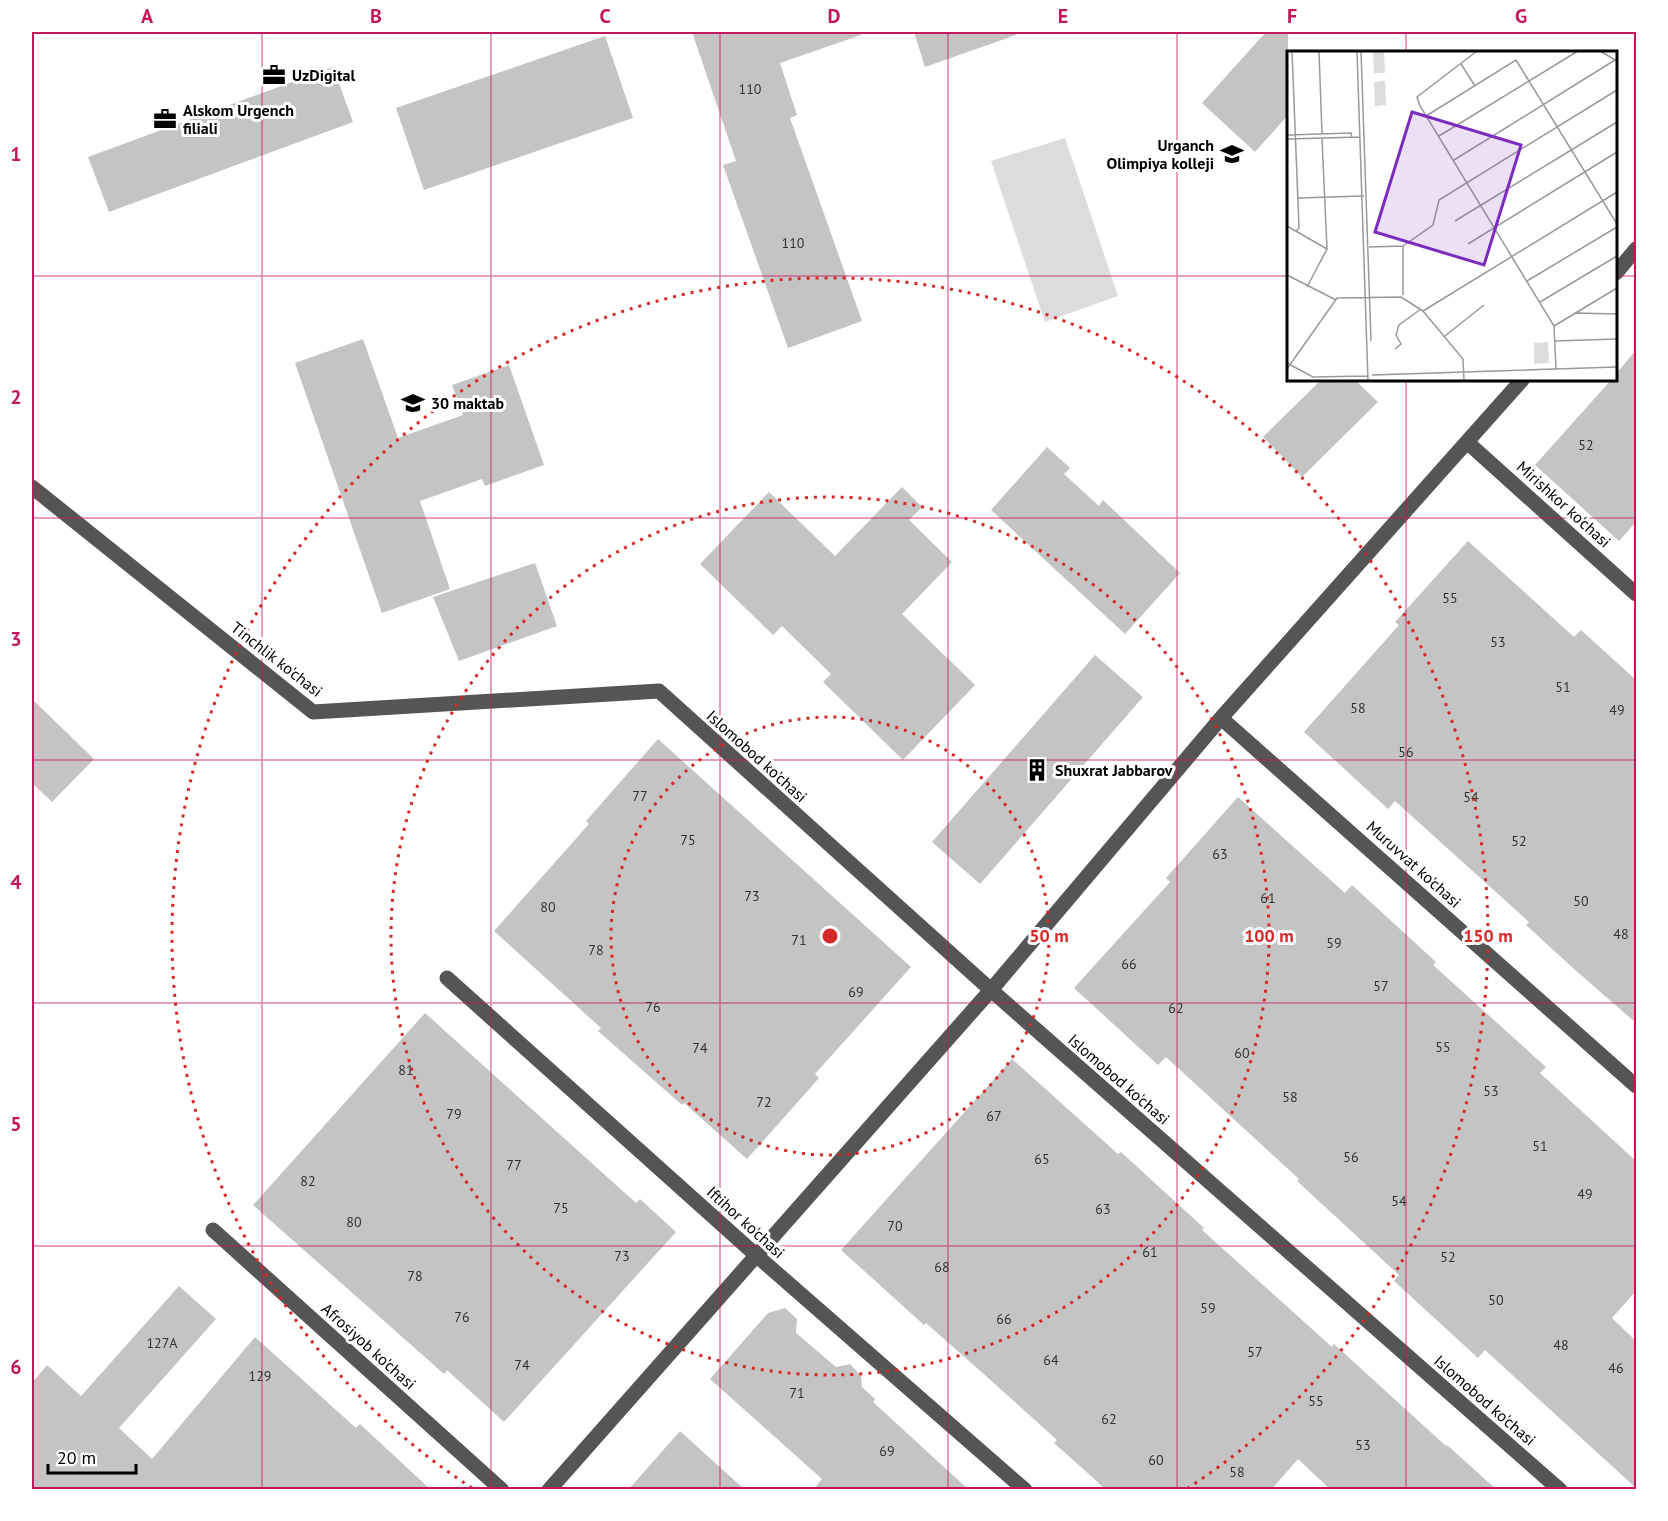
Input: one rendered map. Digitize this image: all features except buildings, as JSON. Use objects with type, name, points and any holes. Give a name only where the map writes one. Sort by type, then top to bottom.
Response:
[{"type":"street","points":[[1617,272],[1636,249]]},
{"type":"street","points":[[549,1490],[991,990],[1221,718],[1521,381]]},
{"type":"street","name":"Mirishkor ko'chasi","points":[[1467,442],[1636,594]]},
{"type":"street","name":"Tinchlik ko'chasi","points":[[32,487],[313,712],[659,692]]},
{"type":"street","name":"Islomobod ko'chasi","points":[[659,692],[991,990],[1560,1490]]},
{"type":"street","name":"Muruvvat ko'chasi","points":[[1221,718],[1636,1086]]},
{"type":"street","name":"Iftihor ko'chasi","points":[[447,978],[757,1256],[1025,1490]]},
{"type":"street","name":"Afrosiyob ko'chasi","points":[[213,1230],[501,1490]]},
{"type":"shaded area","points":[[1065,138],[1118,296],[1045,322],[991,161]]},
{"type":"place","name":"UzDigital","points":[[274,75]]},
{"type":"place","name":"Alskom Urgench filiali","points":[[165,119]]},
{"type":"place","name":"Urganch Olimpiya kolleji","points":[[1232,154]]},
{"type":"place","name":"30 maktab","points":[[413,403]]},
{"type":"place","name":"Shuxrat Jabbarov","points":[[1037,770]]}]
